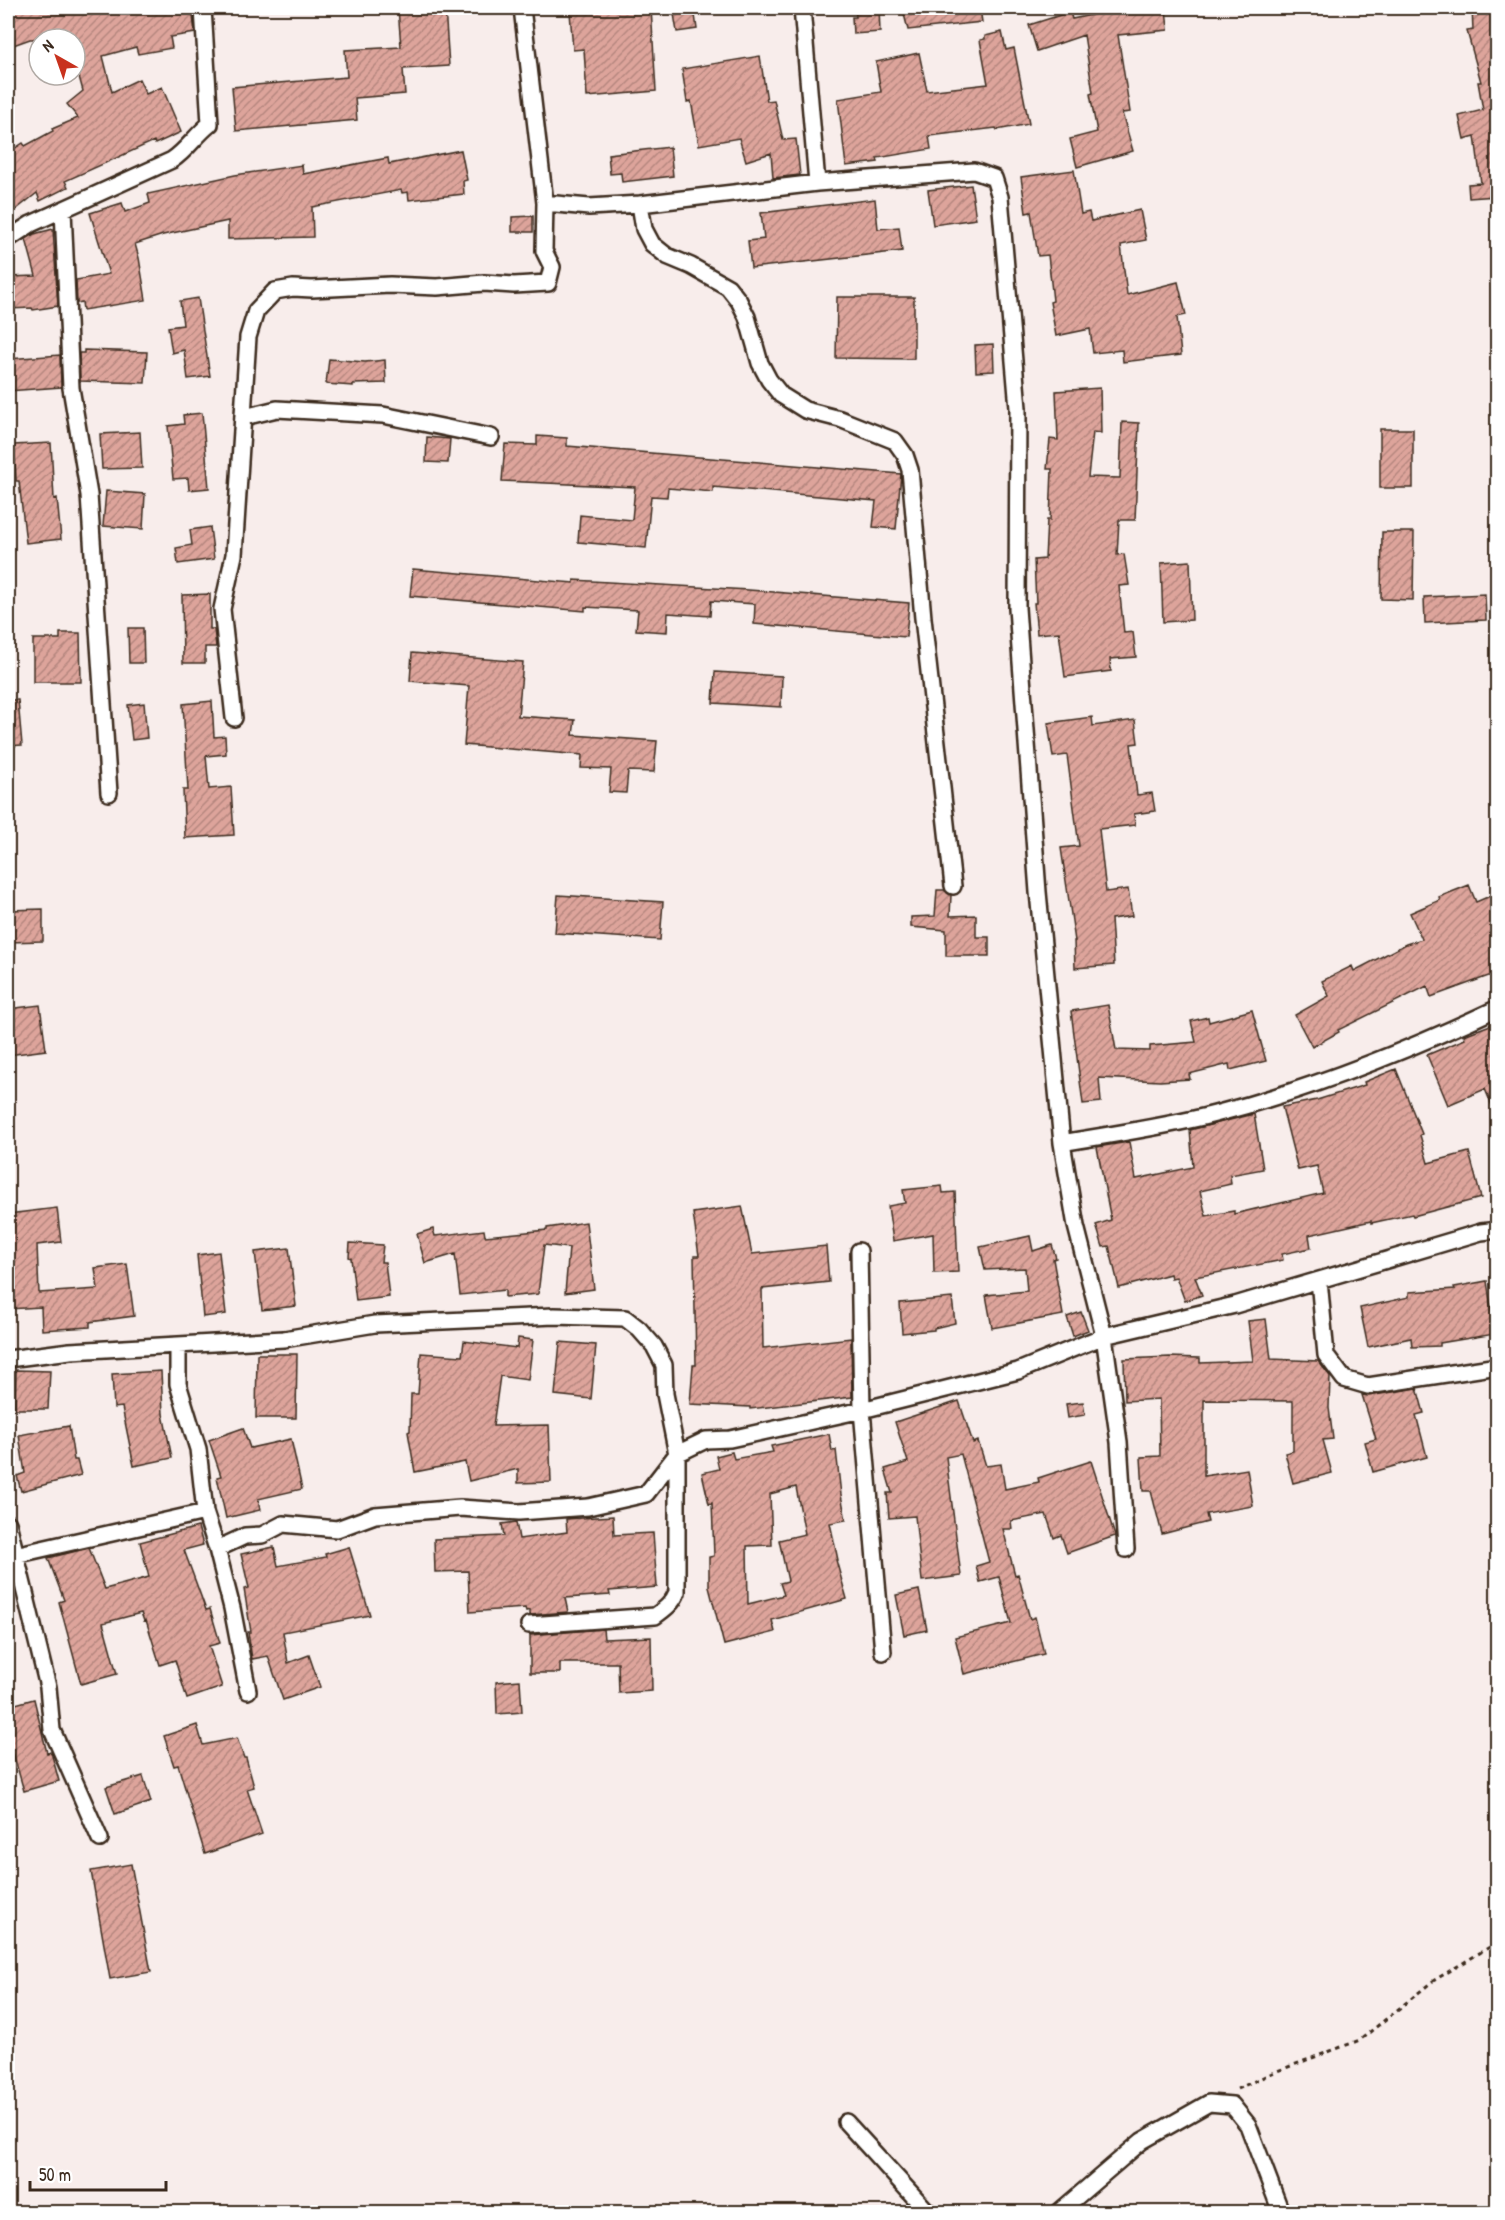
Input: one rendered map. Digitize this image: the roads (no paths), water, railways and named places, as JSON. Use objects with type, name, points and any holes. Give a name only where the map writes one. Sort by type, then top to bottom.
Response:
[{"type":"street","points":[[8,239],[31,224],[172,160],[210,124],[203,8]]},
{"type":"street","points":[[234,718],[222,609],[234,555],[248,337],[256,311],[275,291],[293,288],[312,290],[390,285],[437,287],[484,283],[514,285],[548,283],[552,267],[544,250],[545,203],[522,8]]},
{"type":"street","points":[[802,8],[817,183]]},
{"type":"street","points":[[545,203],[589,207],[640,204],[817,183],[974,171],[994,178],[1000,197],[1018,408],[1017,608],[1038,892],[1062,1143],[1076,1226],[1104,1336],[1119,1442],[1126,1549]]},
{"type":"street","points":[[640,204],[644,229],[652,244],[667,256],[691,266],[728,287],[739,301],[747,317],[760,363],[769,380],[781,395],[806,410],[840,419],[895,441],[905,455],[910,470],[924,629],[953,886]]},
{"type":"street","points":[[63,210],[71,388],[89,495],[109,793]]},
{"type":"street","points":[[244,417],[277,409],[382,416],[491,437]]},
{"type":"street","points":[[1062,1143],[1214,1114],[1288,1092],[1433,1038],[1497,1008]]},
{"type":"street","points":[[217,1549],[245,1536],[262,1535],[283,1524],[337,1529],[375,1515],[460,1508],[519,1512],[588,1507],[646,1494],[677,1454],[706,1440],[730,1439],[862,1410],[1018,1371],[1104,1336],[1235,1305],[1481,1232],[1497,1230]]},
{"type":"street","points":[[859,1251],[862,1410],[883,1652]]},
{"type":"street","points":[[1319,1280],[1326,1354],[1344,1379],[1368,1386],[1497,1366]]},
{"type":"street","points":[[8,1359],[70,1351],[284,1339],[375,1324],[554,1316],[625,1318],[639,1329],[654,1346],[664,1365],[664,1394],[677,1454],[679,1584],[674,1600],[655,1616],[529,1625]]},
{"type":"street","points":[[178,1346],[178,1384],[198,1449],[205,1512],[232,1608],[248,1691]]},
{"type":"street","points":[[15,1555],[205,1512]]},
{"type":"street","points":[[8,1523],[48,1687],[52,1730],[100,1839]]},
{"type":"street","points":[[1059,2212],[1142,2141],[1209,2103],[1232,2105],[1248,2125],[1281,2212]]},
{"type":"street","points":[[846,2122],[928,2212]]}]
